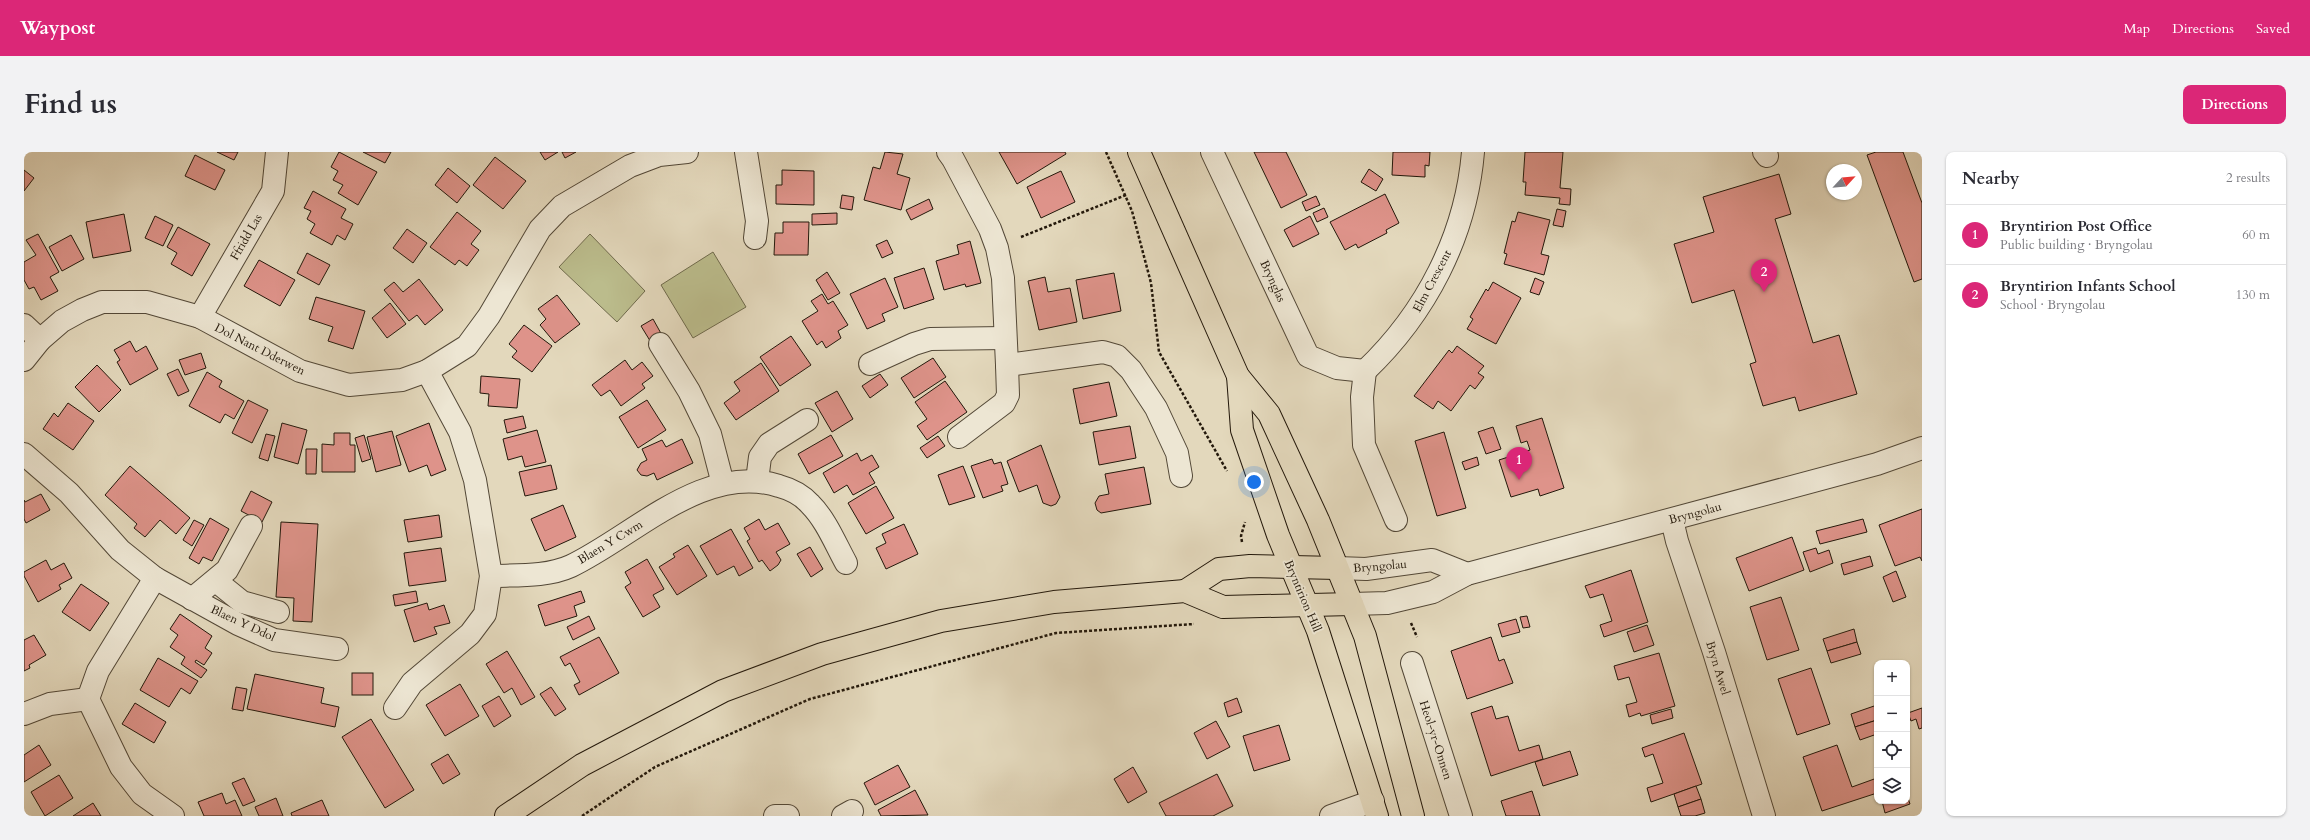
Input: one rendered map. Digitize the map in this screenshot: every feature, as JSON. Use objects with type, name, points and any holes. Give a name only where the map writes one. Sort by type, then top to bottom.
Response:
[{"type":"main road","points":[[1139,152],[1238,376],[1269,414],[1318,520],[1365,636],[1413,816]]},
{"type":"main road","name":"Bryntirion Hill","points":[[1238,376],[1242,430],[1278,536],[1318,631],[1375,809]]},
{"type":"main road","points":[[1185,591],[1219,569],[1250,566],[1337,568]]},
{"type":"main road","points":[[506,816],[582,765],[723,691],[822,654],[941,621],[1054,602],[1185,591],[1223,607],[1352,604]]},
{"type":"street","name":"Ffridd Las","points":[[200,318],[273,191],[277,152]]},
{"type":"street","name":"Dol Nant Dderwen","points":[[24,360],[40,340],[62,321],[102,302],[147,302],[200,318],[300,371],[349,385],[402,380],[427,371],[467,346],[489,316],[540,229],[562,206],[603,180],[630,166],[658,154],[687,152]]},
{"type":"street","points":[[746,152],[757,221],[755,238]]},
{"type":"street","points":[[948,152],[990,229],[997,248],[1003,278],[1006,338],[1008,395],[1004,403],[959,437]]},
{"type":"street","name":"Brynglas","points":[[1212,152],[1308,356],[1337,368],[1365,371]]},
{"type":"street","name":"Elm Crescent","points":[[1365,371],[1389,348],[1413,317],[1443,265],[1462,218],[1471,176],[1473,152]]},
{"type":"street","points":[[24,325],[40,340]]},
{"type":"street","points":[[870,364],[914,344],[930,339],[946,338],[965,340],[1006,338]]},
{"type":"street","points":[[660,344],[689,391],[710,434],[723,484]]},
{"type":"street","points":[[1007,374],[1104,352],[1117,356],[1131,370],[1156,408],[1177,453],[1181,476]]},
{"type":"street","points":[[395,708],[412,683],[470,634],[485,614],[491,576],[475,480],[460,432],[427,371]]},
{"type":"street","points":[[1365,371],[1362,396],[1364,445],[1396,520]]},
{"type":"street","points":[[761,481],[760,457],[769,444],[807,420]]},
{"type":"street","name":"Bryngolau","points":[[1352,604],[1387,603],[1433,592],[1467,574],[1877,464],[1922,448]]},
{"type":"street","name":"Blaen Y Ddol","points":[[24,454],[69,493],[120,550],[155,578],[192,599],[274,640],[337,649]]},
{"type":"street","name":"Blaen Y Cwm","points":[[491,576],[534,575],[571,566],[676,502],[731,481],[761,481],[789,489],[810,503],[825,524],[846,563]]},
{"type":"street","name":"Bryn Awel","points":[[1672,520],[1676,541],[1714,652],[1764,816]]},
{"type":"street","points":[[192,599],[216,581],[227,570],[251,526]]},
{"type":"street","name":"Bryngolau","points":[[1337,568],[1366,569],[1432,560],[1467,574]]},
{"type":"street","points":[[155,578],[98,671],[88,699],[121,767],[142,794],[173,816]]},
{"type":"street","points":[[216,581],[242,602],[278,612]]},
{"type":"street","name":"Heol-yr-Onnen","points":[[1412,664],[1461,816]]},
{"type":"street","points":[[24,714],[50,704],[88,699]]},
{"type":"street","points":[[1331,816],[1375,809]]},
{"type":"street","points":[[775,816],[788,816]]},
{"type":"path","points":[[1106,152],[1126,195],[1151,283],[1159,352],[1229,475]]},
{"type":"path","points":[[997,248],[1037,230],[1153,185]]},
{"type":"path","points":[[1246,518],[1241,536],[1250,566]]},
{"type":"path","points":[[582,816],[655,767],[810,699],[1056,633],[1224,622],[1223,607]]},
{"type":"green space","points":[[590,234],[645,291],[617,322],[559,267]]},
{"type":"green space","points":[[713,252],[746,307],[693,338],[661,285]]},
{"type":"building","points":[[217,152],[238,152],[234,160]]},
{"type":"building","points":[[339,152],[377,172],[358,205],[338,193],[343,185],[333,180],[338,171],[331,167]]},
{"type":"building","points":[[363,152],[391,152],[385,163]]},
{"type":"building","points":[[540,152],[558,152],[545,160]]},
{"type":"building","points":[[562,152],[576,152],[565,158]]},
{"type":"building","points":[[885,152],[903,154],[897,174],[910,178],[901,210],[864,200],[873,167],[880,169]]},
{"type":"building","points":[[999,152],[1065,152],[1066,154],[1017,184]]},
{"type":"building","points":[[1254,152],[1286,152],[1307,195],[1281,208]]},
{"type":"building","points":[[1393,152],[1430,152],[1429,166],[1425,165],[1425,177],[1392,175]]},
{"type":"building","points":[[1525,152],[1563,152],[1560,188],[1571,189],[1570,205],[1559,204],[1560,198],[1525,195],[1526,182],[1523,182]]},
{"type":"building","points":[[1876,152],[1903,152],[1922,203],[1922,279],[1914,282],[1867,155]]},
{"type":"building","points":[[195,155],[225,170],[215,190],[185,176]]},
{"type":"building","points":[[495,157],[526,181],[503,209],[473,185]]},
{"type":"building","points":[[448,168],[470,186],[457,203],[435,185]]},
{"type":"building","points":[[1369,169],[1383,179],[1376,191],[1361,182]]},
{"type":"building","points":[[24,170],[34,178],[24,191]]},
{"type":"building","points":[[782,170],[814,171],[814,205],[776,204],[776,185],[782,185]]},
{"type":"building","points":[[1061,171],[1075,202],[1041,218],[1027,187]]},
{"type":"building","points":[[1779,174],[1791,214],[1775,219],[1813,343],[1839,335],[1857,394],[1799,411],[1795,397],[1763,406],[1750,364],[1756,362],[1734,290],[1692,303],[1674,244],[1714,232],[1703,197]]},
{"type":"building","points":[[313,191],[346,209],[341,218],[353,224],[345,240],[337,235],[332,245],[310,233],[315,224],[307,219],[311,211],[304,208]]},
{"type":"building","points":[[1385,194],[1399,223],[1386,230],[1387,233],[1358,248],[1356,244],[1345,250],[1330,222]]},
{"type":"building","points":[[842,195],[854,197],[852,210],[840,208]]},
{"type":"building","points":[[1316,196],[1320,205],[1306,211],[1302,202]]},
{"type":"building","points":[[929,199],[933,209],[911,220],[906,210]]},
{"type":"building","points":[[1324,208],[1328,217],[1317,222],[1313,213]]},
{"type":"building","points":[[1557,209],[1566,211],[1563,227],[1553,225]]},
{"type":"building","points":[[457,212],[481,231],[471,244],[479,250],[467,266],[459,260],[455,265],[430,247]]},
{"type":"building","points":[[1518,212],[1550,220],[1541,254],[1549,256],[1544,275],[1504,264],[1507,254],[1504,253],[1512,221],[1515,222]]},
{"type":"building","points":[[837,213],[837,224],[812,225],[812,214]]},
{"type":"building","points":[[124,214],[131,251],[93,258],[86,222]]},
{"type":"building","points":[[155,216],[173,225],[163,246],[145,238]]},
{"type":"building","points":[[1310,216],[1319,234],[1293,247],[1284,230]]},
{"type":"building","points":[[783,222],[809,222],[808,255],[774,255],[775,233],[783,233]]},
{"type":"building","points":[[178,227],[210,244],[192,276],[171,264],[177,253],[167,247]]},
{"type":"building","points":[[407,229],[427,243],[413,263],[393,248]]},
{"type":"building","points":[[38,234],[59,272],[50,277],[58,291],[41,300],[34,287],[29,289],[24,280],[24,262],[36,255],[26,240]]},
{"type":"building","points":[[71,235],[84,259],[62,271],[49,247]]},
{"type":"building","points":[[887,240],[893,253],[882,258],[876,245]]},
{"type":"building","points":[[970,241],[981,283],[966,287],[965,284],[944,290],[936,261],[959,254],[957,245]]},
{"type":"building","points":[[307,253],[330,265],[319,285],[297,273]]},
{"type":"building","points":[[259,260],[295,280],[280,306],[244,286]]},
{"type":"building","points":[[924,268],[934,299],[904,309],[894,278]]},
{"type":"building","points":[[827,272],[840,293],[828,300],[816,280]]},
{"type":"building","points":[[1114,273],[1121,311],[1083,319],[1076,280]]},
{"type":"building","points":[[1045,277],[1048,292],[1070,288],[1077,322],[1039,330],[1028,281]]},
{"type":"building","points":[[885,278],[898,307],[882,314],[885,321],[867,329],[850,294]]},
{"type":"building","points":[[1535,278],[1544,282],[1539,295],[1530,292]]},
{"type":"building","points":[[419,279],[443,310],[425,325],[417,315],[409,321],[384,290],[394,282],[403,292]]},
{"type":"building","points":[[1493,282],[1521,298],[1496,344],[1467,329],[1473,319],[1470,317],[1486,289],[1488,291]]},
{"type":"building","points":[[822,294],[828,304],[833,301],[848,325],[838,331],[841,338],[826,348],[822,341],[817,345],[802,321],[818,311],[811,301]]},
{"type":"building","points":[[557,295],[580,324],[555,343],[540,325],[546,319],[538,309]]},
{"type":"building","points":[[316,297],[365,311],[353,349],[328,341],[333,327],[309,319]]},
{"type":"building","points":[[390,303],[406,324],[387,338],[372,318]]},
{"type":"building","points":[[653,319],[663,337],[652,344],[641,326]]},
{"type":"building","points":[[524,325],[552,346],[532,372],[512,357],[517,351],[509,344]]},
{"type":"building","points":[[791,336],[811,365],[780,386],[760,357]]},
{"type":"building","points":[[130,341],[136,352],[146,346],[158,369],[130,385],[117,362],[120,360],[114,350]]},
{"type":"building","points":[[1457,346],[1484,366],[1478,373],[1484,377],[1475,389],[1470,385],[1451,411],[1438,401],[1433,409],[1414,396],[1449,350],[1452,353]]},
{"type":"building","points":[[201,353],[206,368],[185,375],[179,360]]},
{"type":"building","points":[[933,358],[946,377],[914,398],[901,378]]},
{"type":"building","points":[[625,360],[632,370],[642,362],[653,376],[642,384],[645,388],[621,406],[610,390],[601,396],[592,385]]},
{"type":"building","points":[[761,363],[779,391],[736,420],[724,403],[740,391],[734,382]]},
{"type":"building","points":[[97,365],[121,390],[99,412],[75,387]]},
{"type":"building","points":[[178,369],[189,391],[178,396],[167,374]]},
{"type":"building","points":[[207,372],[222,381],[219,387],[244,401],[234,419],[225,414],[220,423],[189,406]]},
{"type":"building","points":[[880,374],[888,385],[870,398],[862,386]]},
{"type":"building","points":[[481,376],[520,379],[517,408],[488,406],[489,394],[480,393]]},
{"type":"building","points":[[945,381],[967,412],[927,440],[917,426],[927,419],[915,402]]},
{"type":"building","points":[[1109,382],[1117,416],[1080,424],[1073,389]]},
{"type":"building","points":[[837,391],[853,419],[832,432],[815,403]]},
{"type":"building","points":[[248,400],[268,410],[252,443],[232,433]]},
{"type":"building","points":[[647,400],[666,430],[638,448],[619,417]]},
{"type":"building","points":[[68,403],[94,421],[73,450],[43,429],[54,413],[58,417]]},
{"type":"building","points":[[523,416],[526,428],[507,433],[504,420]]},
{"type":"building","points":[[1542,418],[1564,488],[1540,496],[1538,489],[1511,497],[1499,460],[1530,450],[1527,441],[1521,443],[1516,426]]},
{"type":"building","points":[[282,423],[307,430],[298,464],[274,457]]},
{"type":"building","points":[[429,423],[446,470],[431,476],[427,465],[409,472],[396,436]]},
{"type":"building","points":[[1130,426],[1136,458],[1099,465],[1093,432]]},
{"type":"building","points":[[1493,427],[1501,449],[1486,454],[1478,432]]},
{"type":"building","points":[[537,430],[546,462],[525,467],[522,456],[508,460],[503,439]]},
{"type":"building","points":[[392,431],[401,465],[376,472],[367,437]]},
{"type":"building","points":[[1444,432],[1466,508],[1437,516],[1415,441]]},
{"type":"building","points":[[334,433],[350,433],[350,445],[355,445],[355,472],[322,472],[322,444],[334,445]]},
{"type":"building","points":[[266,434],[275,436],[268,461],[259,458]]},
{"type":"building","points":[[364,435],[371,459],[362,462],[355,438]]},
{"type":"building","points":[[831,435],[843,456],[809,474],[798,454]]},
{"type":"building","points":[[938,436],[945,446],[927,458],[920,448]]},
{"type":"building","points":[[682,439],[693,463],[657,480],[654,473],[647,476],[641,475],[637,470],[641,463],[647,460],[642,449],[662,440],[666,447]]},
{"type":"building","points":[[1041,445],[1060,497],[1056,504],[1051,506],[1043,503],[1037,485],[1019,492],[1007,461]]},
{"type":"building","points":[[306,449],[317,449],[316,474],[306,474]]},
{"type":"building","points":[[857,453],[861,461],[872,455],[879,467],[869,473],[875,483],[853,495],[847,485],[834,493],[823,473]]},
{"type":"building","points":[[1477,457],[1479,465],[1465,470],[1462,462]]},
{"type":"building","points":[[992,459],[994,464],[1001,462],[1008,484],[1001,486],[1003,491],[983,498],[971,466]]},
{"type":"building","points":[[551,465],[557,489],[525,496],[519,472]]},
{"type":"building","points":[[130,466],[190,518],[176,534],[160,520],[145,537],[134,528],[137,524],[105,495]]},
{"type":"building","points":[[963,466],[975,497],[949,505],[938,475]]},
{"type":"building","points":[[1144,467],[1151,504],[1101,513],[1097,510],[1095,503],[1099,496],[1109,494],[1105,474]]},
{"type":"building","points":[[876,486],[894,518],[866,534],[848,503]]},
{"type":"building","points":[[251,491],[272,502],[262,522],[241,511]]},
{"type":"building","points":[[41,494],[50,510],[26,523],[24,519],[24,500],[25,502]]},
{"type":"building","points":[[563,505],[576,537],[545,551],[531,519]]},
{"type":"building","points":[[1922,509],[1922,561],[1920,557],[1895,566],[1879,525]]},
{"type":"building","points":[[439,515],[442,537],[408,542],[404,520]]},
{"type":"building","points":[[210,518],[229,529],[212,561],[203,557],[199,564],[189,558]]},
{"type":"building","points":[[759,519],[765,530],[778,523],[790,544],[776,552],[781,560],[778,565],[770,571],[762,560],[759,562],[747,541],[750,539],[744,528]]},
{"type":"building","points":[[1863,519],[1867,532],[1820,544],[1816,531]]},
{"type":"building","points":[[194,520],[204,525],[192,546],[183,540]]},
{"type":"building","points":[[281,522],[318,524],[312,622],[293,621],[294,598],[276,597]]},
{"type":"building","points":[[904,524],[918,554],[886,569],[876,548],[886,543],[882,534]]},
{"type":"building","points":[[731,529],[753,568],[739,576],[734,566],[717,575],[700,546]]},
{"type":"building","points":[[1792,537],[1804,570],[1749,591],[1736,558]]},
{"type":"building","points":[[688,545],[707,576],[677,595],[659,567],[675,557],[673,554]]},
{"type":"building","points":[[810,547],[823,569],[811,577],[797,554]]},
{"type":"building","points":[[441,548],[446,581],[409,586],[404,553]]},
{"type":"building","points":[[1816,548],[1818,554],[1829,550],[1833,563],[1810,572],[1803,552]]},
{"type":"building","points":[[1870,556],[1873,566],[1844,575],[1841,564]]},
{"type":"building","points":[[647,559],[664,589],[653,595],[660,607],[643,617],[625,587],[631,583],[625,572]]},
{"type":"building","points":[[46,560],[51,570],[64,563],[72,578],[59,585],[61,589],[38,602],[24,576],[24,572]]},
{"type":"building","points":[[1631,570],[1648,622],[1604,637],[1600,625],[1612,621],[1603,594],[1590,598],[1585,586]]},
{"type":"building","points":[[1896,571],[1906,597],[1893,602],[1883,577]]},
{"type":"building","points":[[81,584],[109,603],[90,631],[62,612]]},
{"type":"building","points":[[416,591],[418,602],[395,606],[393,595]]},
{"type":"building","points":[[581,591],[585,602],[574,606],[577,616],[545,626],[538,605]]},
{"type":"building","points":[[1781,597],[1799,650],[1767,660],[1750,607]]},
{"type":"building","points":[[427,603],[429,610],[444,605],[450,623],[434,627],[437,634],[414,642],[404,610]]},
{"type":"building","points":[[180,614],[212,636],[205,648],[212,653],[204,665],[196,660],[195,662],[207,670],[201,678],[181,664],[185,657],[170,647],[178,635],[170,629]]},
{"type":"building","points":[[589,616],[595,629],[573,640],[567,627]]},
{"type":"building","points":[[1527,616],[1530,627],[1523,628],[1520,617]]},
{"type":"building","points":[[1516,619],[1520,632],[1502,637],[1498,624]]},
{"type":"building","points":[[1647,625],[1654,645],[1634,652],[1627,632]]},
{"type":"building","points":[[1854,629],[1857,642],[1827,651],[1823,639]]},
{"type":"building","points":[[34,635],[46,655],[29,665],[30,668],[24,671],[24,640]]},
{"type":"building","points":[[599,637],[619,673],[579,695],[574,685],[580,682],[570,663],[565,666],[560,657]]},
{"type":"building","points":[[1491,637],[1499,661],[1504,659],[1513,683],[1467,699],[1451,651]]},
{"type":"building","points":[[1857,642],[1861,654],[1831,663],[1827,651]]},
{"type":"building","points":[[507,651],[535,697],[521,705],[512,688],[504,693],[486,664]]},
{"type":"building","points":[[1659,653],[1675,706],[1641,716],[1640,713],[1629,717],[1626,705],[1637,702],[1629,677],[1618,680],[1614,666]]},
{"type":"building","points":[[158,658],[198,681],[190,694],[181,688],[169,707],[140,690]]},
{"type":"building","points":[[1811,668],[1830,724],[1797,735],[1778,679]]},
{"type":"building","points":[[352,673],[373,673],[373,695],[352,695]]},
{"type":"building","points":[[255,674],[324,688],[321,703],[339,707],[335,727],[247,709]]},
{"type":"building","points":[[460,684],[479,716],[445,736],[426,705]]},
{"type":"building","points":[[236,687],[247,689],[243,711],[232,709]]},
{"type":"building","points":[[551,687],[566,709],[555,716],[540,694]]},
{"type":"building","points":[[499,696],[511,716],[494,727],[482,706]]},
{"type":"building","points":[[1237,698],[1242,712],[1228,717],[1224,703]]},
{"type":"building","points":[[135,703],[166,722],[154,743],[122,724]]},
{"type":"building","points":[[1492,706],[1496,719],[1508,716],[1519,751],[1539,745],[1543,759],[1491,776],[1471,713]]},
{"type":"building","points":[[1874,706],[1874,721],[1855,727],[1851,714]]},
{"type":"building","points":[[1922,708],[1922,728],[1919,729],[1916,719],[1911,721],[1910,712]]},
{"type":"building","points":[[1671,709],[1673,718],[1652,724],[1650,715]]},
{"type":"building","points":[[371,719],[414,790],[385,808],[342,737]]},
{"type":"building","points":[[1216,721],[1230,747],[1207,759],[1194,733]]},
{"type":"building","points":[[1874,721],[1874,735],[1860,740],[1855,727]]},
{"type":"building","points":[[1279,725],[1290,760],[1254,771],[1243,736]]},
{"type":"building","points":[[1684,733],[1702,784],[1651,802],[1647,788],[1663,783],[1653,754],[1645,757],[1642,748]]},
{"type":"building","points":[[39,745],[51,765],[24,782],[24,755]]},
{"type":"building","points":[[1837,745],[1852,787],[1874,779],[1874,794],[1822,811],[1803,757]]},
{"type":"building","points":[[1570,751],[1578,775],[1543,786],[1535,762]]},
{"type":"building","points":[[448,754],[460,774],[443,784],[431,764]]},
{"type":"building","points":[[898,765],[910,787],[875,805],[864,783]]},
{"type":"building","points":[[1133,767],[1147,792],[1128,803],[1114,779]]},
{"type":"building","points":[[1217,774],[1233,806],[1213,816],[1166,816],[1159,803]]},
{"type":"building","points":[[59,775],[73,798],[45,816],[31,792]]},
{"type":"building","points":[[244,778],[255,801],[243,806],[232,783]]},
{"type":"building","points":[[1696,786],[1701,799],[1678,807],[1674,794]]},
{"type":"building","points":[[915,790],[928,815],[881,816],[878,810]]},
{"type":"building","points":[[1532,791],[1540,816],[1506,816],[1501,801]]},
{"type":"building","points":[[222,793],[226,804],[235,800],[242,816],[204,816],[198,802]]},
{"type":"building","points":[[276,798],[283,816],[259,816],[255,807]]},
{"type":"building","points":[[1701,799],[1705,813],[1695,816],[1681,816],[1678,807]]},
{"type":"building","points":[[322,800],[329,816],[292,816],[291,813]]},
{"type":"building","points":[[93,803],[101,816],[73,816]]},
{"type":"building","points":[[1883,804],[1910,804],[1885,813]]},
{"type":"place","name":"Bryntirion Infants School","points":[[1764,292]]},
{"type":"place","name":"Bryntirion Post Office","points":[[1519,480]]}]
